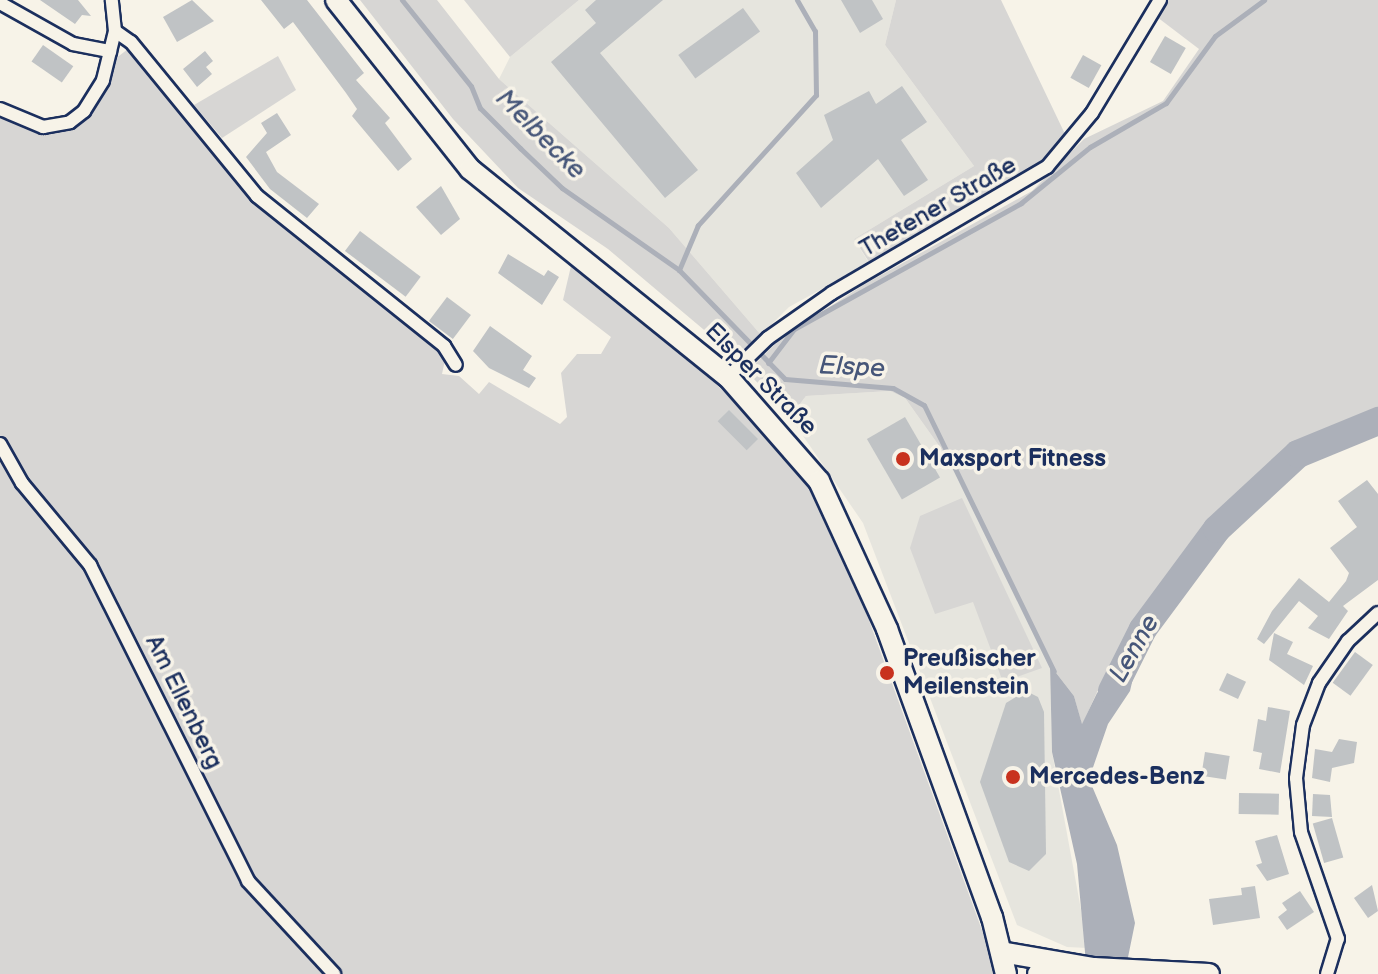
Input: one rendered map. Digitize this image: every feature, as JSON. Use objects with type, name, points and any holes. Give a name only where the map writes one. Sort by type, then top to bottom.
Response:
[{"type":"main road","name":"Elsper Straße","points":[[336,0],[470,169],[728,377],[802,456],[849,537],[922,721],[1001,952]]},
{"type":"main road","points":[[1001,952],[1037,967],[1065,973],[1094,968]]},
{"type":"main road","points":[[1001,952],[1006,974]]},
{"type":"main road","points":[[1001,952],[1018,974]]},
{"type":"main road","points":[[1037,967],[1209,974]]},
{"type":"street","points":[[0,109],[29,124],[70,122],[93,101],[115,31],[112,0]]},
{"type":"street","name":"Thetener Straße","points":[[728,377],[768,338],[1047,167],[1092,113],[1160,0]]},
{"type":"street","points":[[0,3],[73,44],[110,51]]},
{"type":"street","points":[[115,31],[131,42],[257,196],[444,346],[456,365]]},
{"type":"street","name":"Am Ellenberg","points":[[0,444],[22,483],[90,565],[248,881],[334,974]]},
{"type":"street","points":[[1327,974],[1338,939],[1301,832],[1296,778],[1303,725],[1319,683],[1348,641],[1378,613]]},
{"type":"shaded area","points":[[360,0],[437,0],[499,79],[669,228],[761,335],[735,356],[608,249],[518,188],[453,119]]},
{"type":"shaded area","points":[[464,0],[579,0],[510,57]]},
{"type":"shaded area","points":[[579,0],[896,0],[885,45],[974,166],[854,239],[869,263],[789,307],[761,335],[669,228],[499,79],[510,57]]},
{"type":"shaded area","points":[[896,0],[1001,0],[1065,134],[1031,171],[869,262],[854,239],[974,166],[885,45]]},
{"type":"shaded area","points":[[1167,0],[1378,0],[1378,424],[1309,447],[1247,503],[1097,692],[1082,725],[1074,696],[1050,665],[952,464],[905,398],[890,391],[806,396],[790,417],[753,378],[754,365],[780,339],[865,284],[1032,191],[1084,139],[1163,101],[1199,49],[1157,17]]},
{"type":"shaded area","points":[[128,49],[253,201],[437,350],[445,360],[442,374],[459,376],[479,394],[489,382],[560,424],[567,417],[561,373],[577,354],[601,354],[611,337],[563,300],[571,266],[703,371],[775,443],[822,506],[843,549],[998,974],[0,974],[0,115],[37,131],[76,124],[101,98],[115,59]]},
{"type":"shaded area","points":[[278,56],[296,90],[222,138],[194,105]]},
{"type":"shaded area","points":[[890,391],[905,398],[952,464],[1050,665],[1052,752],[1088,948],[1067,947],[1017,925],[863,523],[790,417],[806,396]]},
{"type":"shaded area","points":[[962,498],[1042,668],[1003,682],[973,602],[935,614],[910,548],[920,516]]},
{"type":"shaded area","points":[[1141,644],[1130,691],[1108,724],[1089,779],[1117,845],[1135,923],[1126,967],[1087,974],[1077,864],[1052,752],[1050,665],[1074,696],[1082,724],[1097,693]]},
{"type":"building","points":[[40,0],[78,0],[91,16],[82,15],[75,24]]},
{"type":"building","points":[[192,0],[214,21],[177,42],[163,17]]},
{"type":"building","points":[[261,0],[307,0],[364,73],[356,80],[390,118],[385,123],[412,159],[398,171],[352,116],[357,109],[293,22],[284,29]]},
{"type":"building","points":[[596,0],[663,0],[600,53],[698,170],[665,198],[551,62],[596,23],[585,10]]},
{"type":"building","points":[[841,0],[872,0],[883,19],[860,33]]},
{"type":"building","points":[[743,8],[760,31],[695,78],[678,55]]},
{"type":"building","points":[[1165,36],[1186,48],[1171,74],[1150,62]]},
{"type":"building","points":[[43,45],[73,66],[62,83],[32,61]]},
{"type":"building","points":[[205,51],[213,61],[206,67],[212,74],[197,87],[183,69]]},
{"type":"building","points":[[1083,55],[1101,65],[1089,88],[1070,78]]},
{"type":"building","points":[[902,86],[927,122],[901,140],[928,180],[904,196],[878,159],[821,208],[796,173],[833,140],[824,115],[869,91],[876,104]]},
{"type":"building","points":[[277,113],[291,135],[266,152],[277,172],[319,204],[307,218],[270,189],[246,157],[267,133],[261,123]]},
{"type":"building","points":[[441,186],[460,219],[441,235],[416,207]]},
{"type":"building","points":[[360,231],[421,277],[406,297],[345,251]]},
{"type":"building","points":[[508,254],[544,276],[548,270],[559,277],[542,305],[498,273]]},
{"type":"building","points":[[447,297],[471,315],[453,339],[429,321]]},
{"type":"building","points":[[490,326],[532,356],[523,370],[536,378],[529,388],[489,368],[473,351]]},
{"type":"building","points":[[729,410],[758,439],[747,450],[718,421]]},
{"type":"building","name":"Maxsport Fitness","points":[[905,417],[940,478],[902,500],[867,439]]},
{"type":"building","points":[[1367,480],[1378,494],[1378,580],[1343,606],[1348,611],[1329,639],[1308,628],[1318,616],[1299,601],[1264,644],[1257,639],[1272,611],[1299,578],[1329,602],[1346,581],[1349,573],[1330,548],[1357,527],[1338,501]]},
{"type":"building","points":[[1274,633],[1293,642],[1287,654],[1313,666],[1304,685],[1269,660]]},
{"type":"building","points":[[1355,652],[1373,665],[1350,696],[1333,683]]},
{"type":"building","points":[[1227,673],[1246,682],[1238,699],[1219,690]]},
{"type":"building","name":"Mercedes-Benz","points":[[1026,691],[1038,697],[1044,712],[1046,854],[1029,871],[1009,862],[980,782],[1006,703]]},
{"type":"building","points":[[1268,707],[1290,711],[1280,773],[1259,769],[1262,753],[1253,751],[1258,719],[1266,721]]},
{"type":"building","points":[[1339,739],[1357,742],[1354,763],[1332,768],[1330,782],[1312,778],[1315,749],[1332,752]]},
{"type":"building","points":[[1205,752],[1230,756],[1226,780],[1201,776]]},
{"type":"building","points":[[1239,793],[1279,794],[1279,815],[1239,814]]},
{"type":"building","points":[[1313,794],[1330,795],[1332,817],[1312,816]]},
{"type":"building","points":[[1332,818],[1343,857],[1324,863],[1313,824]]},
{"type":"building","points":[[1277,835],[1289,874],[1267,881],[1256,865],[1262,863],[1255,841]]},
{"type":"building","points":[[1372,885],[1378,911],[1368,918],[1354,898]]},
{"type":"building","points":[[1255,886],[1260,918],[1213,925],[1209,899],[1242,895],[1241,888]]},
{"type":"building","points":[[1300,891],[1314,912],[1287,930],[1278,917],[1287,910],[1282,903]]},
{"type":"waterway","name":"Melbecke","points":[[402,0],[471,86],[480,108],[520,148],[562,188],[679,270]]},
{"type":"waterway","name":"Elspe","points":[[797,0],[815,31],[816,95],[698,225],[679,270],[785,379],[893,388],[924,405],[1054,671]]},
{"type":"waterway","points":[[768,363],[794,329],[1021,203],[1090,147],[1166,103],[1215,36],[1264,0]]},
{"type":"waterway","name":"Lenne","points":[[1112,691],[1143,629],[1217,529],[1298,454],[1378,421]]},
{"type":"place","name":"Maxsport Fitness","points":[[903,459]]},
{"type":"place","name":"Preußischer Meilenstein","points":[[887,673]]},
{"type":"place","name":"Mercedes-Benz","points":[[1013,777]]}]
